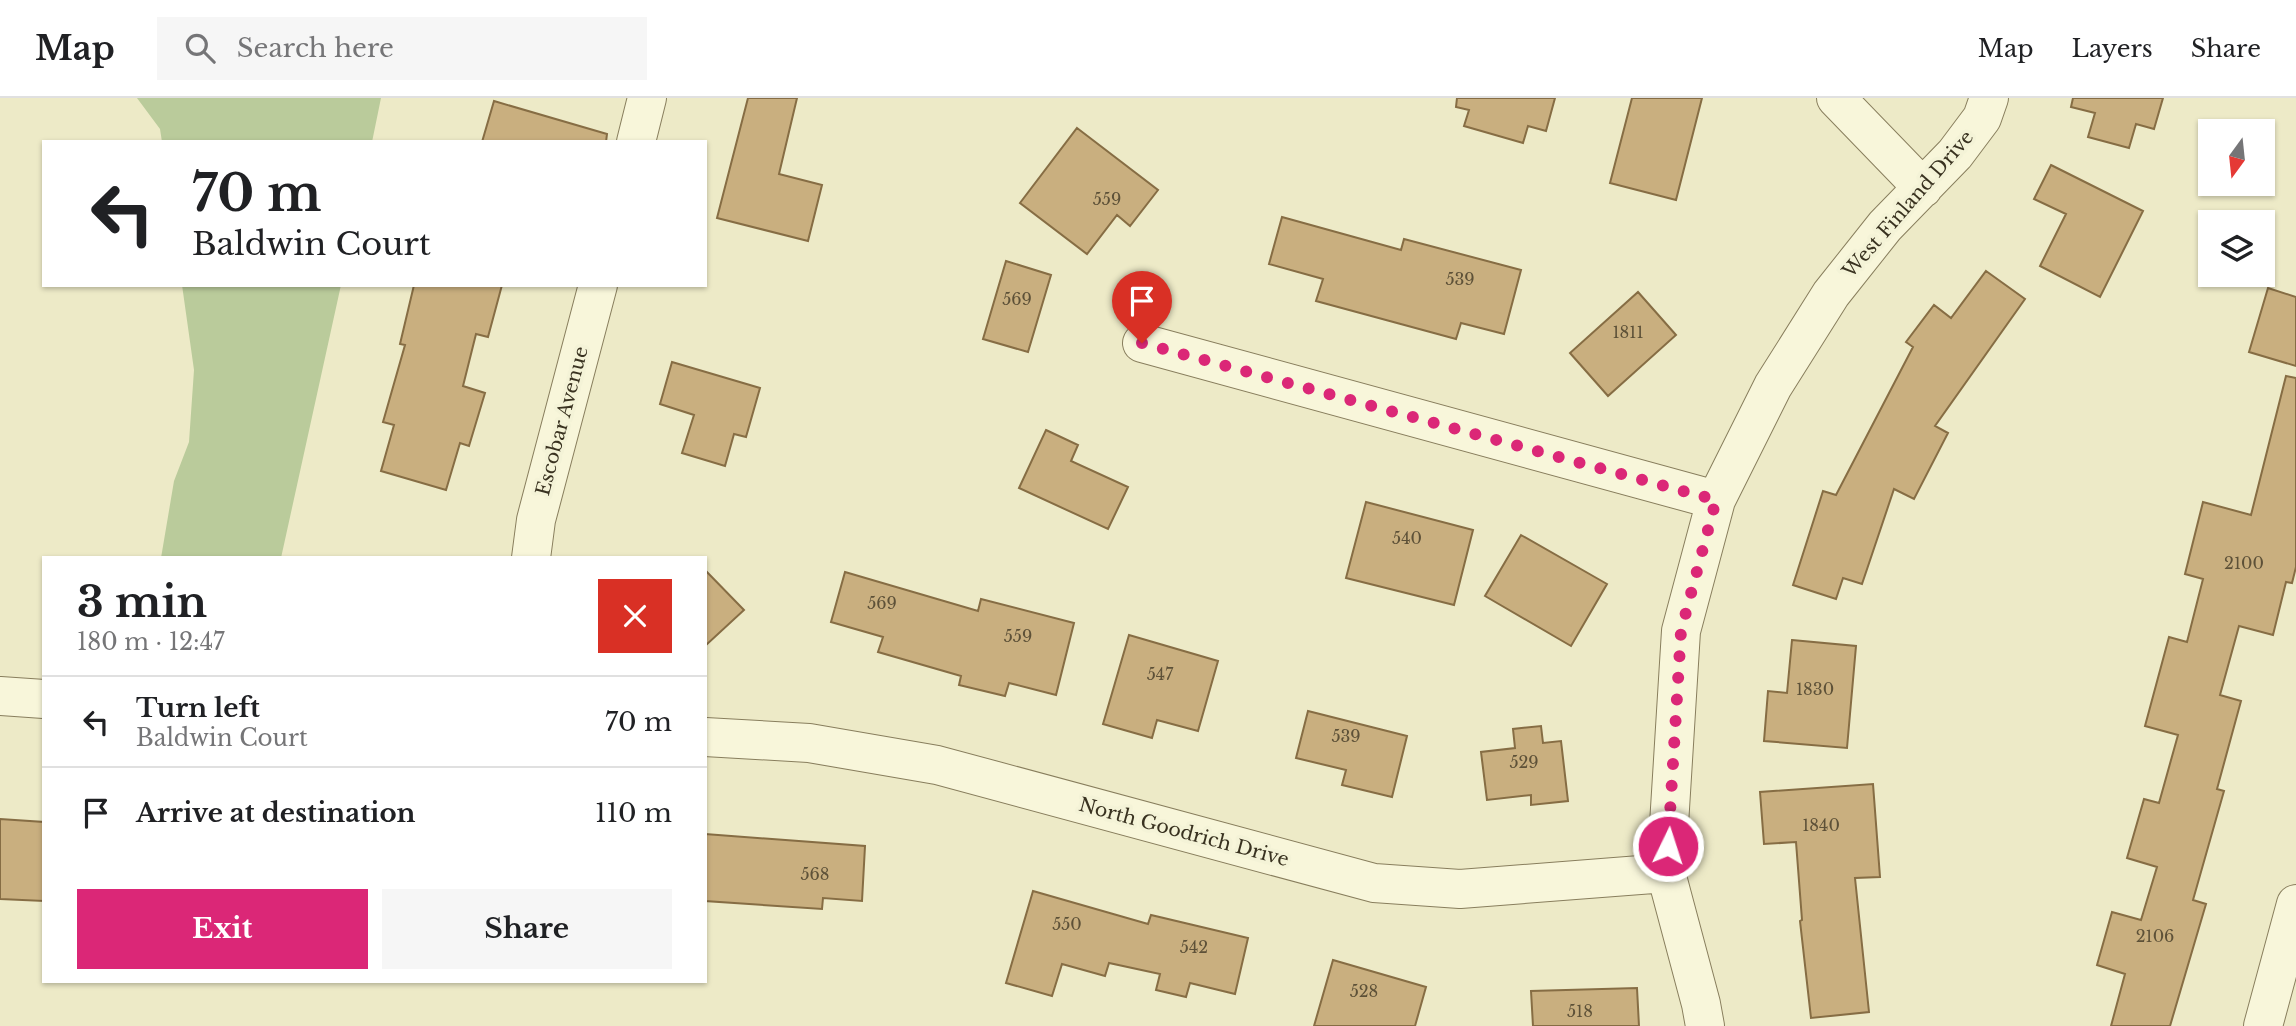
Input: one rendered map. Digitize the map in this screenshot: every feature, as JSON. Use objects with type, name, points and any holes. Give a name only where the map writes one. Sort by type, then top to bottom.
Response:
[{"type":"street","points":[[636,140],[647,98]]},
{"type":"street","points":[[1836,98],[1923,188]]},
{"type":"street","name":"West Finland Drive","points":[[1705,1026],[1666,873],[1681,631],[1716,500],[1773,386],[1831,294],[1885,226],[1969,136],[1982,117],[1989,98]]},
{"type":"street","name":"Escobar Avenue","points":[[531,556],[536,520],[597,287]]},
{"type":"street","points":[[1142,343],[1716,500]]},
{"type":"street","points":[[0,696],[42,699]]},
{"type":"street","name":"North Goodrich Drive","points":[[707,737],[809,743],[937,765],[1374,883],[1460,889],[1666,873]]},
{"type":"street","points":[[2263,1026],[2296,904]]},
{"type":"green space","points":[[137,98],[381,98],[372,140],[162,140],[160,129]]},
{"type":"green space","points":[[182,287],[341,287],[281,556],[161,556],[174,481],[189,442],[194,370]]},
{"type":"building","points":[[748,98],[797,98],[779,174],[822,185],[808,241],[717,218]]},
{"type":"building","points":[[1457,98],[1555,98],[1546,131],[1528,126],[1523,143],[1464,126],[1469,110],[1456,107]]},
{"type":"building","points":[[1632,98],[1702,98],[1676,200],[1610,183]]},
{"type":"building","points":[[2073,98],[2163,98],[2154,129],[2136,124],[2129,148],[2088,137],[2095,113],[2071,107]]},
{"type":"building","points":[[494,101],[607,134],[606,140],[483,140]]},
{"type":"building","points":[[1077,128],[1158,190],[1130,226],[1117,215],[1087,254],[1020,203]]},
{"type":"building","points":[[2051,165],[2143,211],[2100,297],[2040,266],[2066,214],[2034,199]]},
{"type":"building","points":[[1282,217],[1401,250],[1404,239],[1521,270],[1504,334],[1461,323],[1456,339],[1316,301],[1323,279],[1269,264]]},
{"type":"building","points":[[1006,261],[1051,275],[1028,352],[983,339]]},
{"type":"building","points":[[1986,271],[2025,299],[1935,426],[1948,433],[1914,499],[1894,489],[1862,584],[1843,578],[1836,599],[1793,585],[1823,491],[1836,495],[1913,347],[1906,342],[1934,305],[1951,318]]},
{"type":"building","points":[[414,287],[501,287],[488,337],[476,334],[463,386],[485,393],[469,446],[460,443],[446,490],[381,471],[394,425],[383,422],[405,345],[400,344]]},
{"type":"building","points":[[2268,288],[2296,297],[2296,366],[2249,352]]},
{"type":"building","points":[[1638,292],[1676,335],[1608,396],[1570,353]]},
{"type":"building","points":[[672,362],[760,388],[746,437],[734,434],[725,466],[682,453],[694,415],[660,404]]},
{"type":"building","points":[[2286,376],[2296,378],[2296,567],[2292,583],[2286,582],[2273,635],[2239,626],[2220,695],[2241,701],[2217,789],[2224,791],[2193,900],[2206,904],[2170,1026],[2111,1026],[2125,974],[2097,965],[2112,912],[2141,920],[2157,867],[2127,858],[2144,799],[2159,803],[2178,735],[2145,726],[2169,637],[2187,642],[2203,579],[2185,574],[2203,502],[2251,515]]},
{"type":"building","points":[[1046,430],[1078,445],[1071,461],[1128,487],[1108,529],[1019,488]]},
{"type":"building","points":[[1366,502],[1473,530],[1454,605],[1346,578]]},
{"type":"building","points":[[1521,535],[1607,584],[1571,646],[1485,596]]},
{"type":"building","points":[[707,572],[744,610],[707,644]]},
{"type":"building","points":[[845,572],[978,611],[981,599],[1074,623],[1056,695],[1009,683],[1005,696],[959,685],[961,676],[878,652],[883,637],[831,622]]},
{"type":"building","points":[[1129,635],[1218,661],[1198,731],[1157,720],[1152,738],[1103,724]]},
{"type":"building","points":[[1792,640],[1856,646],[1847,748],[1764,741],[1768,691],[1787,693]]},
{"type":"building","points":[[1308,711],[1407,736],[1392,797],[1342,785],[1346,770],[1296,758]]},
{"type":"building","points":[[1541,726],[1543,743],[1561,741],[1568,801],[1531,805],[1531,795],[1487,800],[1481,752],[1515,748],[1513,729]]},
{"type":"building","points":[[1873,784],[1880,877],[1855,878],[1869,1012],[1811,1018],[1800,921],[1796,842],[1764,844],[1760,792]]},
{"type":"building","points":[[0,819],[42,822],[42,901],[0,899]]},
{"type":"building","points":[[707,834],[865,846],[862,901],[823,898],[822,909],[707,901]]},
{"type":"building","points":[[1033,891],[1148,924],[1151,915],[1248,938],[1235,994],[1190,983],[1186,997],[1156,990],[1160,974],[1109,963],[1105,976],[1062,964],[1052,996],[1006,983]]},
{"type":"building","points":[[1333,960],[1426,987],[1415,1026],[1314,1026]]},
{"type":"building","points":[[1637,988],[1639,1026],[1533,1026],[1531,991]]},
{"type":"route","points":[[1142,343],[1716,500],[1681,631],[1668,846]]}]
